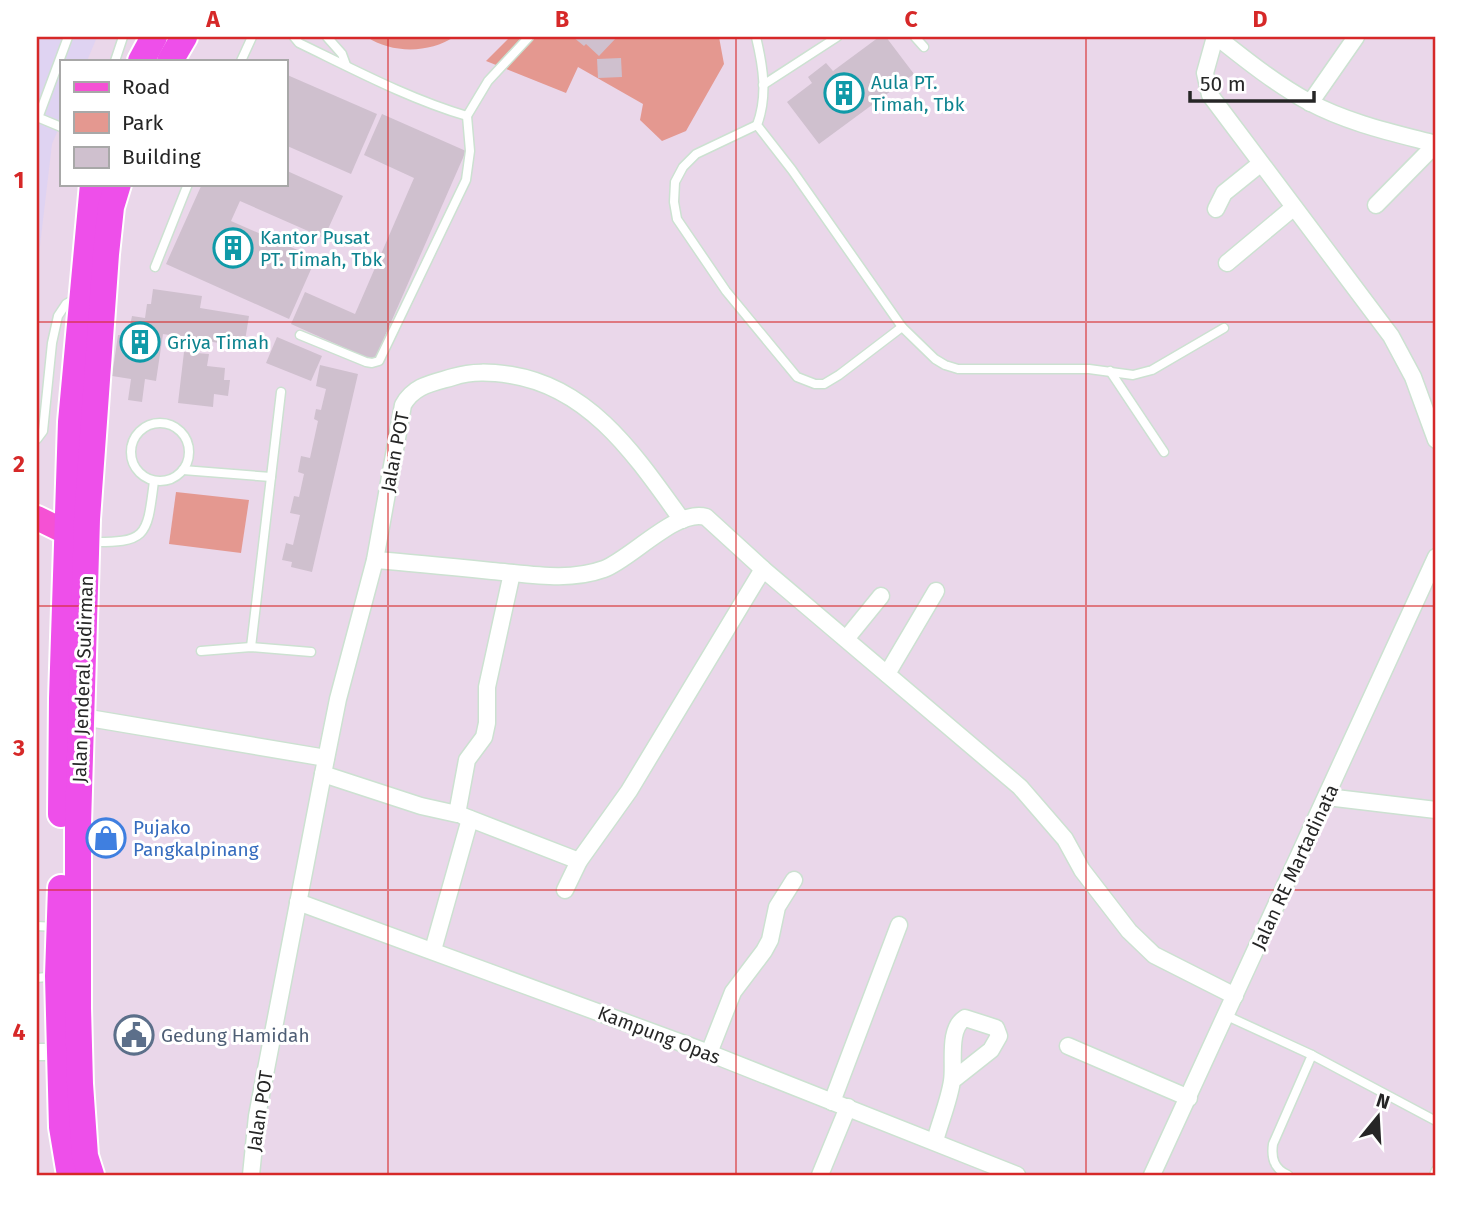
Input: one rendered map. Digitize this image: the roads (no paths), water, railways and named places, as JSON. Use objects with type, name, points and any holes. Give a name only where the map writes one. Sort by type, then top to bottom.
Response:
[{"type":"highway","points":[[142,60],[154,37]]},
{"type":"highway","points":[[171,60],[184,37]]},
{"type":"highway","name":"Jalan Jenderal Sudirman","points":[[91,1175],[59,1058],[47,977],[78,824],[83,717],[71,422],[93,186]]},
{"type":"highway","name":"Jalan Jenderal Sudirman","points":[[70,1175],[62,1127],[59,1058],[62,699],[111,207],[117,186]]},
{"type":"main road","points":[[37,518],[77,537]]},
{"type":"street","points":[[1376,205],[1436,144],[1357,122],[1310,103],[1264,74],[1217,37],[1205,74],[1210,95],[1293,208],[1310,225],[1405,358],[1436,440]]},
{"type":"street","points":[[1310,103],[1356,37]]},
{"type":"street","points":[[1216,209],[1224,193],[1261,164]]},
{"type":"street","points":[[1227,263],[1293,208]]},
{"type":"street","name":"Jalan POT","points":[[251,1175],[257,1116],[324,766],[375,559],[403,405],[412,391],[468,373],[487,372],[524,377],[563,391],[578,401],[630,449],[682,520]]},
{"type":"street","points":[[375,559],[553,578],[606,569],[682,520],[706,517],[763,569],[1020,788],[1065,839],[1082,870],[1122,922],[1154,955],[1235,996]]},
{"type":"street","name":"Jalan RE Martadinata","points":[[1152,1175],[1436,557]]},
{"type":"street","points":[[565,890],[579,861],[629,791],[763,569]]},
{"type":"street","points":[[433,950],[463,817],[467,760],[484,737],[487,687],[512,573]]},
{"type":"street","points":[[887,674],[936,591]]},
{"type":"street","points":[[846,639],[881,596]]},
{"type":"street","points":[[83,717],[324,766],[421,806],[463,817],[579,861]]},
{"type":"street","points":[[1326,797],[1436,810]]},
{"type":"street","points":[[709,1053],[733,992],[770,940],[778,907],[794,880]]},
{"type":"street","name":"Kampung Opas","points":[[298,902],[709,1053],[1017,1175]]},
{"type":"street","points":[[820,1175],[899,925]]},
{"type":"street","points":[[1069,1046],[1189,1098]]},
{"type":"street","points":[[934,1141],[953,1080]]},
{"type":"lane","points":[[60,127],[37,118],[68,37]]},
{"type":"lane","points":[[115,60],[123,37]]},
{"type":"lane","points":[[241,60],[252,37]]},
{"type":"lane","points":[[294,37],[299,43],[346,65],[443,109],[467,116]]},
{"type":"lane","points":[[327,37],[342,54],[346,65]]},
{"type":"lane","points":[[300,335],[366,362],[379,361],[466,180],[470,151],[467,116],[488,81],[529,37]]},
{"type":"lane","points":[[757,37],[764,73],[761,115],[757,125],[696,154],[683,167],[676,182],[674,202],[677,219],[726,291],[797,377],[815,384],[824,384],[902,327]]},
{"type":"lane","points":[[763,85],[837,37]]},
{"type":"lane","points":[[915,37],[924,47]]},
{"type":"lane","points":[[757,125],[792,170],[902,327],[935,359],[958,369],[1089,369],[1133,375],[1144,373],[1224,328]]},
{"type":"lane","points":[[155,267],[187,186]]},
{"type":"lane","points":[[37,439],[43,430],[52,343],[58,316],[66,304],[81,296]]},
{"type":"lane","points":[[1110,371],[1164,452]]},
{"type":"lane","points":[[251,648],[281,392]]},
{"type":"lane","points":[[149,425],[171,425],[180,431],[186,440],[188,461],[175,477],[154,481],[144,477],[131,460],[133,439],[140,430],[149,425]]},
{"type":"lane","points":[[183,470],[271,477]]},
{"type":"lane","points":[[77,537],[126,542],[134,538],[149,522],[154,481]]},
{"type":"lane","points":[[201,650],[228,647],[311,652]]},
{"type":"lane","points":[[1225,1015],[1312,1055],[1436,1121]]},
{"type":"lane","points":[[1288,1175],[1274,1164],[1271,1153],[1312,1055]]},
{"type":"lane","points":[[1434,1175],[1436,1170]]},
{"type":"place","name":"Aula PT. Timah, Tbk","points":[[844,93]]},
{"type":"place","name":"Kantor Pusat PT. Timah, Tbk","points":[[233,248]]},
{"type":"place","name":"Griya Timah","points":[[140,342]]},
{"type":"place","name":"Pujako Pangkalpinang","points":[[106,838]]},
{"type":"place","name":"Gedung Hamidah","points":[[134,1035]]}]
